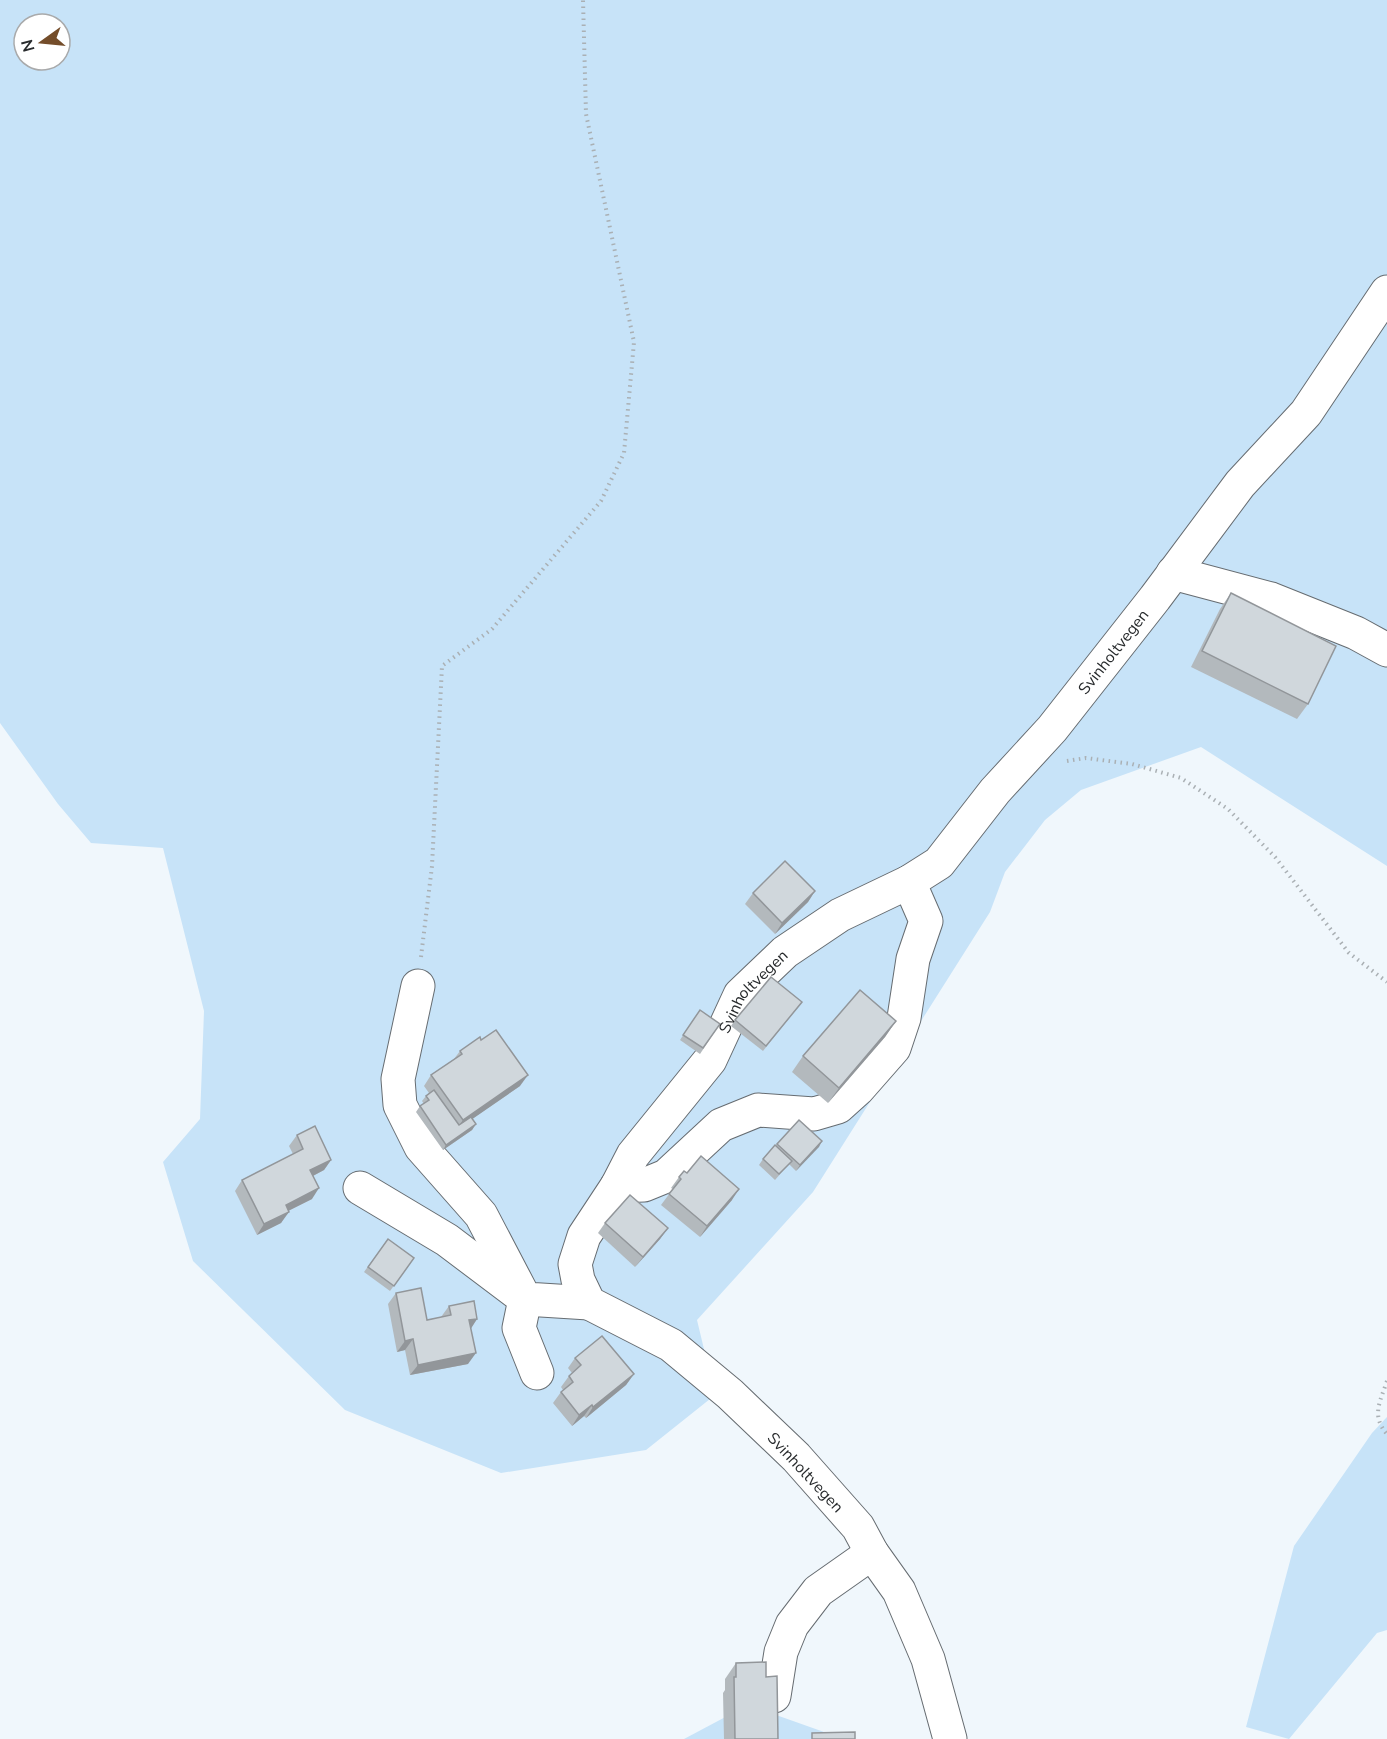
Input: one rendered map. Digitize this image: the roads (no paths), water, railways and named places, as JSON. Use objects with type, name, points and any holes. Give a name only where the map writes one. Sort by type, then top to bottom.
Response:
[{"type":"street","name":"Svinholtvegen","points":[[950,1739],[928,1659],[899,1591],[872,1553],[858,1527],[803,1466],[730,1394],[671,1345],[589,1303],[578,1280],[574,1264],[585,1236],[617,1186],[633,1155],[710,1060],[740,995],[785,951],[840,915],[909,882],[939,863],[995,790],[1052,729],[1240,484],[1306,412],[1387,292]]},
{"type":"street","points":[[1173,573],[1271,599],[1356,633],[1387,650]]},
{"type":"street","points":[[617,1186],[644,1185],[666,1176],[721,1125],[758,1110],[814,1114],[838,1107],[858,1089],[894,1048],[903,1018],[913,959],[926,921],[909,882]]},
{"type":"street","points":[[418,986],[398,1079],[400,1105],[421,1147],[481,1215],[525,1299],[519,1328],[537,1373]]},
{"type":"street","points":[[360,1188],[447,1240],[525,1299],[589,1303]]},
{"type":"street","points":[[774,1696],[781,1652],[792,1625],[818,1591],[872,1553]]}]
